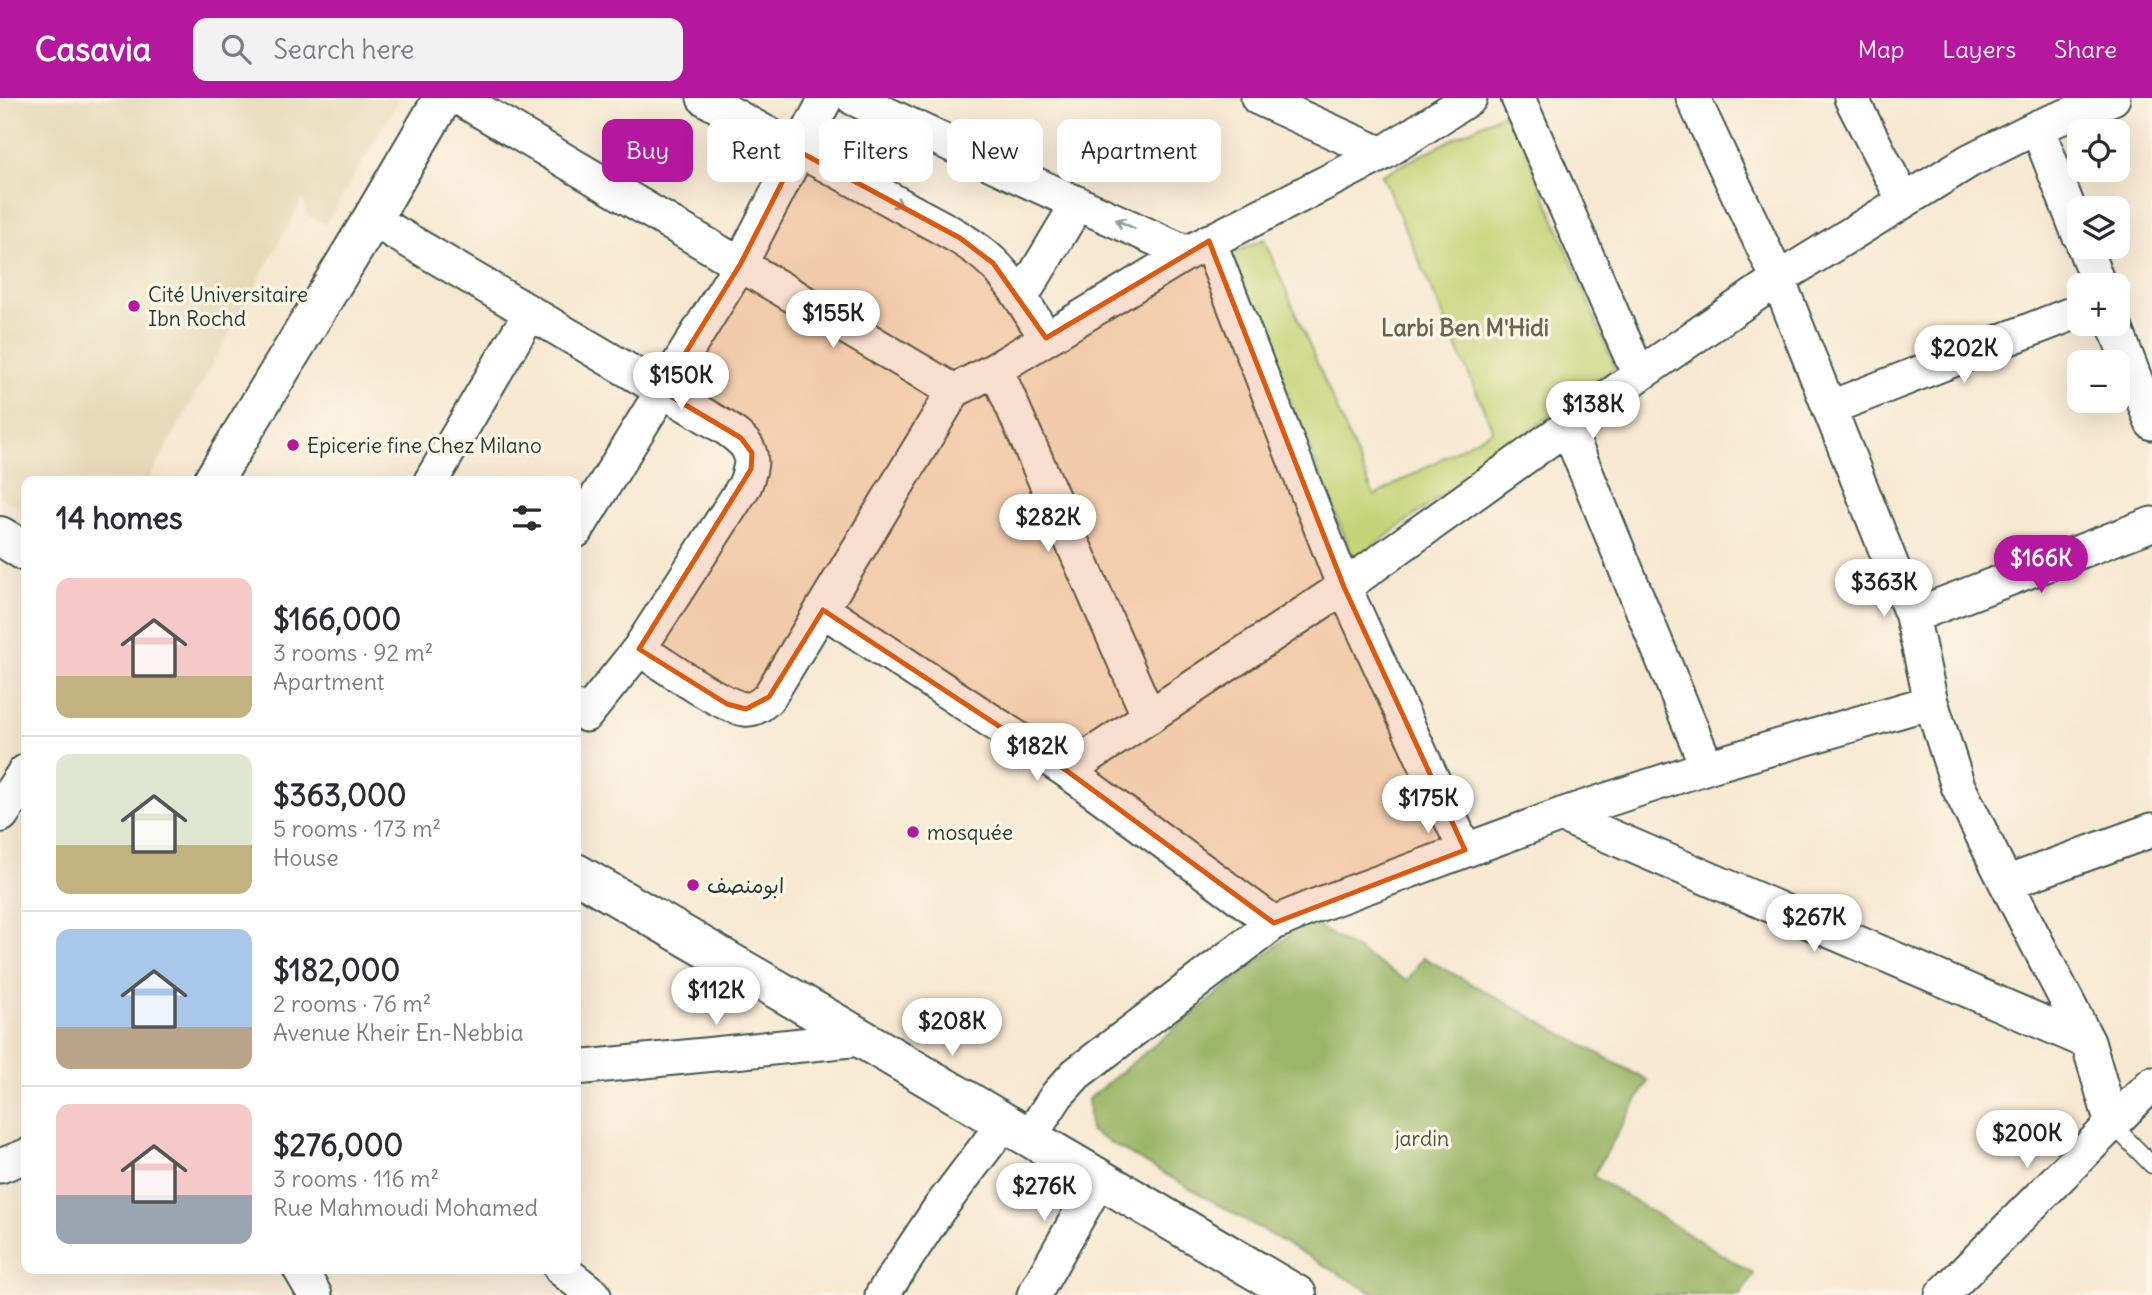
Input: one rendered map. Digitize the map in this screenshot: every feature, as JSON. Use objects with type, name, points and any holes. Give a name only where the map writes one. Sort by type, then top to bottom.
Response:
[{"type":"main road","points":[[216,476],[443,98]]},
{"type":"main road","points":[[0,536],[21,549]]},
{"type":"main road","points":[[0,813],[21,782]]},
{"type":"main road","points":[[581,876],[1297,1295]]},
{"type":"street","points":[[459,98],[954,391]]},
{"type":"street","points":[[704,98],[749,110]]},
{"type":"street","points":[[805,138],[826,98]]},
{"type":"street","points":[[853,98],[1078,203],[1198,247],[1344,587],[1465,850]]},
{"type":"street","points":[[1258,98],[1382,154]]},
{"type":"street","points":[[639,649],[727,704],[746,709],[759,706],[769,697],[823,610],[954,391],[996,369],[1198,247],[1382,154],[1470,98]]},
{"type":"street","points":[[1518,98],[1639,374]]},
{"type":"street","points":[[1693,98],[1778,279],[1912,616],[1931,702],[1958,786],[2088,1042],[2112,1124]]},
{"type":"street","points":[[1852,98],[1904,201]]},
{"type":"street","points":[[1068,771],[1344,587],[1639,374],[1778,279],[1969,161],[2037,127],[2113,98]]},
{"type":"street","points":[[2037,127],[2067,203]]},
{"type":"street","points":[[805,155],[960,238],[993,263],[1021,298],[1046,338]]},
{"type":"street","points":[[581,523],[741,263],[782,182]]},
{"type":"street","points":[[1021,298],[1078,203]]},
{"type":"street","points":[[372,219],[741,438],[752,453],[751,469],[745,485],[639,649],[581,715]]},
{"type":"street","points":[[434,476],[530,313]]},
{"type":"street","points":[[1829,408],[2067,317]]},
{"type":"street","points":[[2119,336],[2152,423]]},
{"type":"street","points":[[996,369],[1149,717]]},
{"type":"street","points":[[1567,426],[1707,767]]},
{"type":"street","points":[[1912,616],[2152,524]]},
{"type":"street","points":[[823,610],[1068,771],[1274,923]]},
{"type":"street","points":[[881,1295],[939,1209],[1016,1130],[1057,1095],[1076,1074],[1274,923],[1561,815],[1707,767],[1931,702]]},
{"type":"street","points":[[1561,815],[2088,1042]]},
{"type":"street","points":[[2006,883],[2152,830]]},
{"type":"street","points":[[581,1067],[861,1039]]},
{"type":"street","points":[[1942,1295],[2152,1084]]},
{"type":"street","points":[[0,1166],[21,1158]]},
{"type":"street","points":[[1034,1295],[1100,1178]]},
{"type":"street","points":[[303,1274],[315,1295]]},
{"type":"street","points":[[567,1274],[594,1295]]},
{"type":"lane","points":[[2112,1124],[2152,1165]]},
{"type":"highlighted area","points":[[798,151],[960,238],[993,263],[1046,338],[1209,241],[1344,587],[1465,850],[1274,923],[1067,771],[823,610],[769,697],[746,709],[727,704],[639,649],[751,469],[752,453],[741,438],[662,391],[741,263]]},
{"type":"shaded area","name":"Cité Universitaire Ibn Rochd","points":[[0,98],[400,98],[326,224],[307,215],[303,199],[151,476],[21,476],[21,508],[0,497]]},
{"type":"green space","points":[[1510,110],[1615,368],[1354,560],[1232,254],[1264,239],[1374,496],[1493,430],[1382,175]]},
{"type":"green space","name":"jardin","points":[[1308,920],[1407,981],[1423,957],[1648,1081],[1593,1176],[1754,1274],[1740,1295],[1376,1295],[1090,1131],[1088,1099]]},
{"type":"place","name":"Cité Universitaire Ibn Rochd","points":[[134,306]]},
{"type":"place","name":"Epicerie fine Chez Milano","points":[[293,445]]},
{"type":"place","name":"mosquée","points":[[913,832]]},
{"type":"place","name":"ابومنصف","points":[[693,885]]},
{"type":"district","name":"Larbi Ben M'Hidi","points":[[1465,327]]}]
